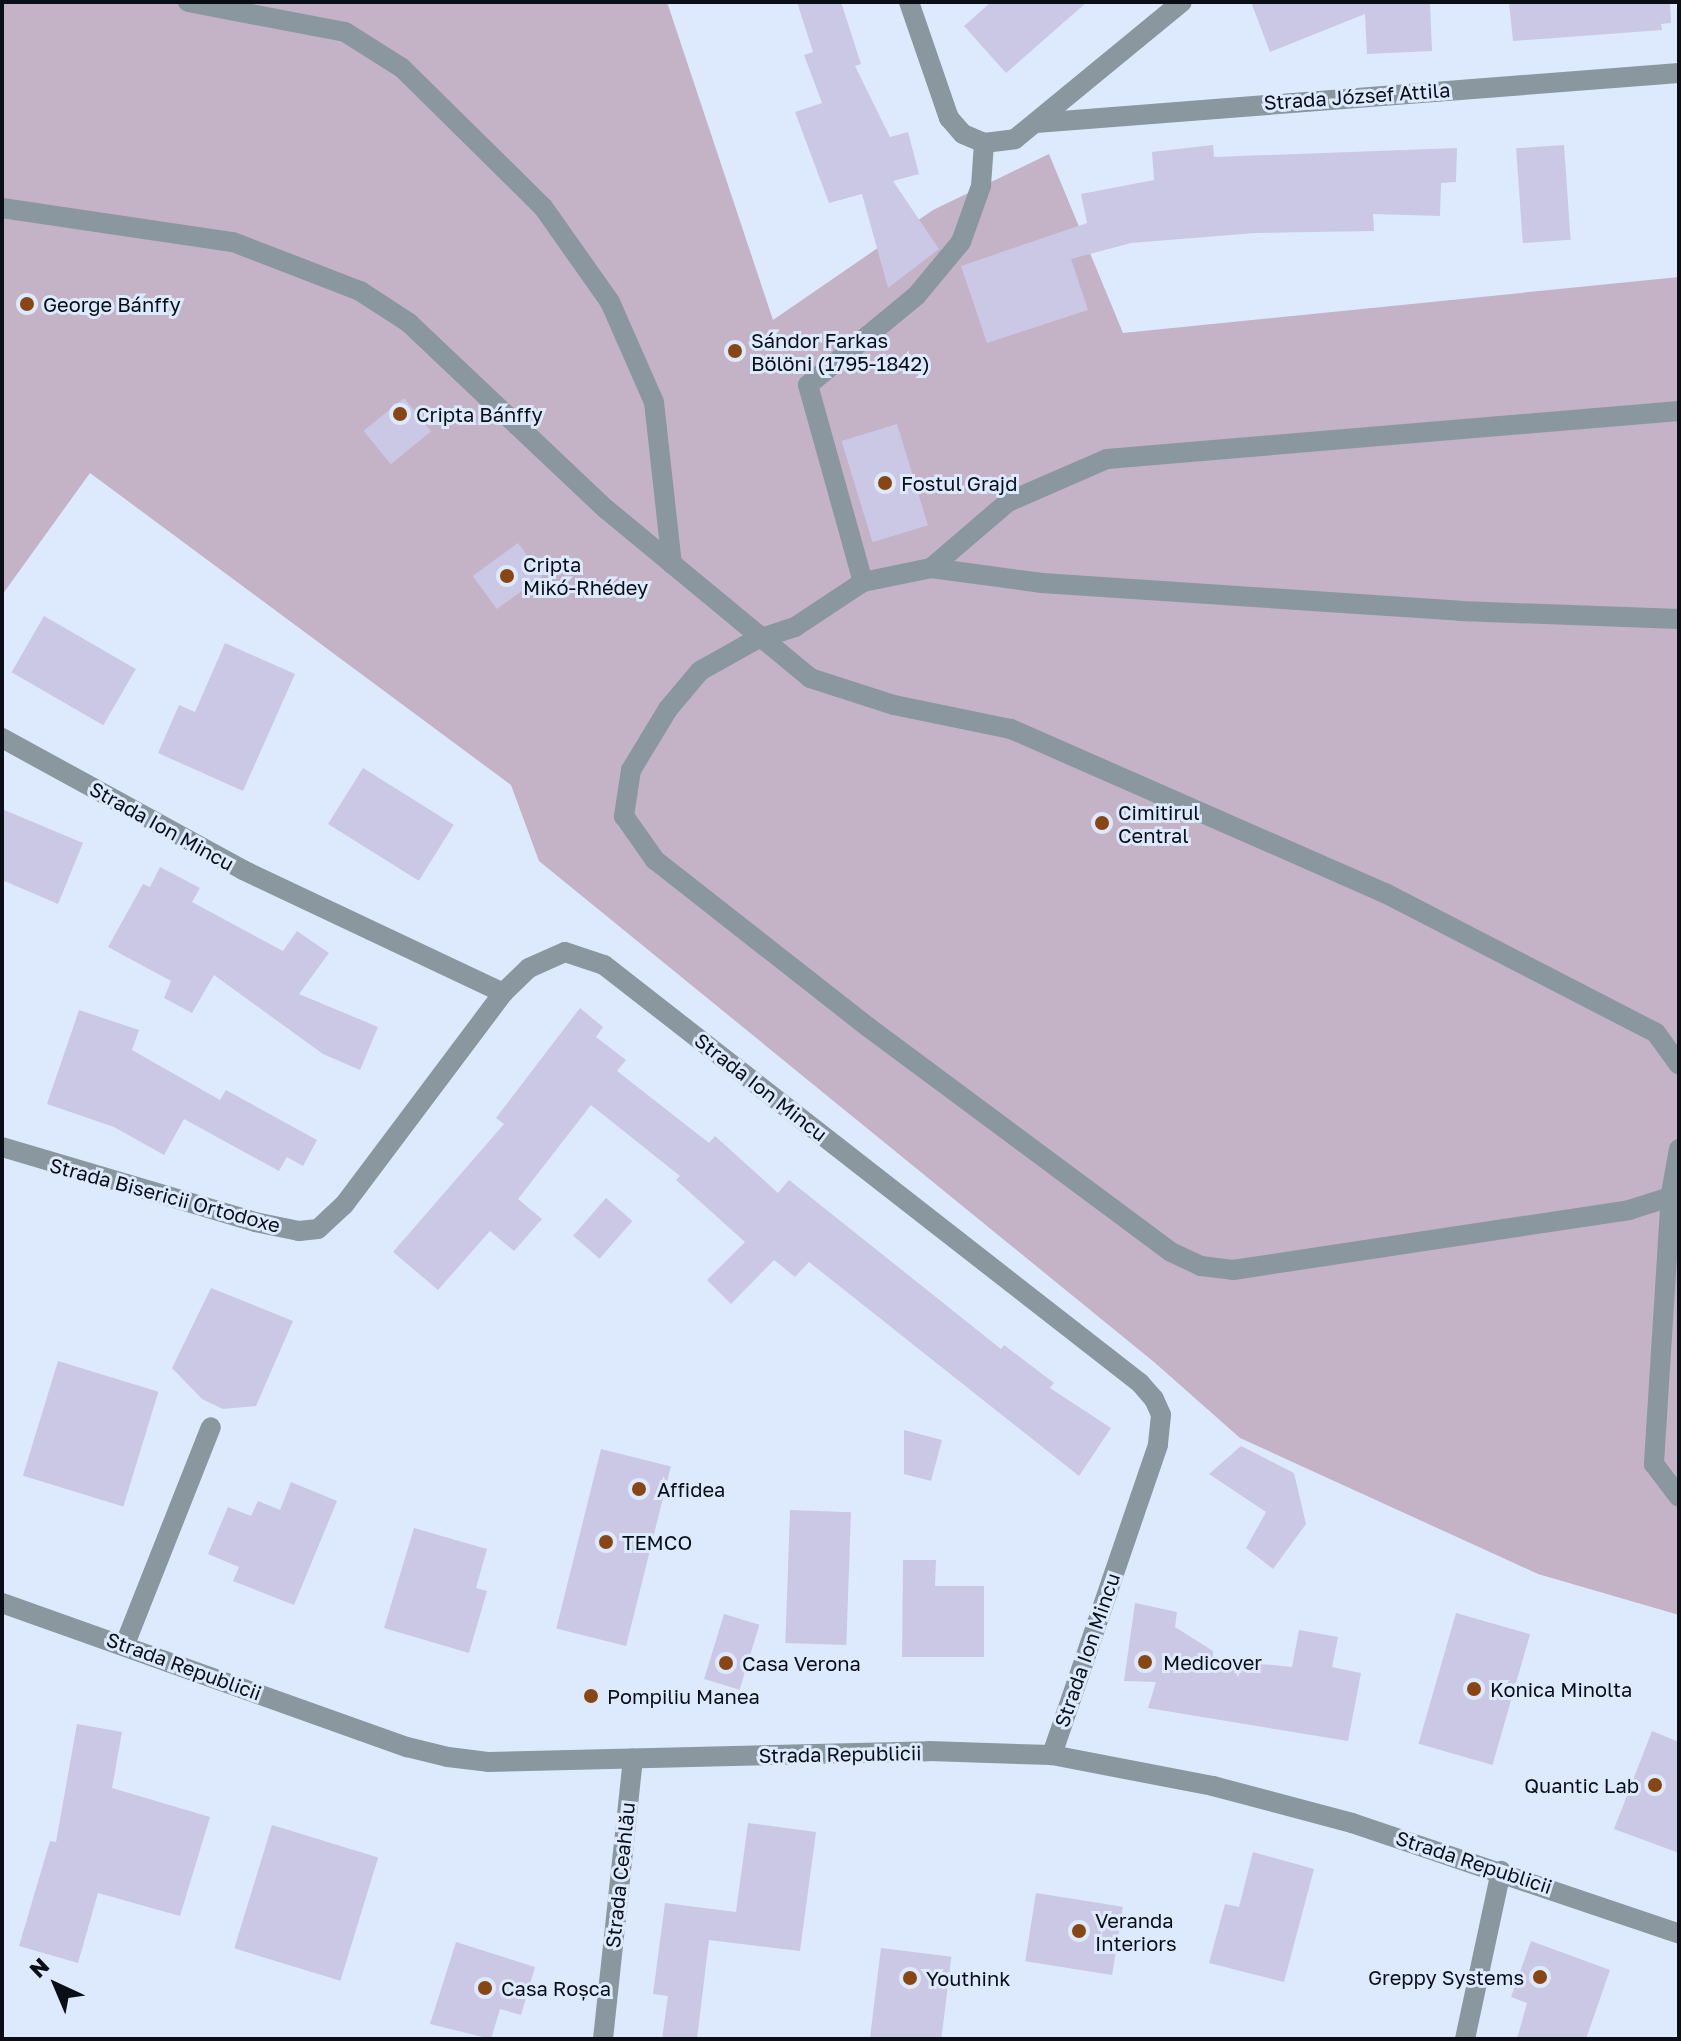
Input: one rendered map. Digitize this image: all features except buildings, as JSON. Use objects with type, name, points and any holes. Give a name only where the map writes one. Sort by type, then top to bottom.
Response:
[{"type":"street","points":[[188,2],[345,32],[402,68],[543,207],[610,302],[654,402],[672,564]]},
{"type":"street","points":[[909,2],[949,118],[963,134],[984,143],[1015,139],[1182,2]]},
{"type":"street","name":"Strada József Attila","points":[[1036,123],[1679,73]]},
{"type":"street","points":[[863,582],[808,385],[916,296],[961,242],[981,186],[984,143]]},
{"type":"street","points":[[2,208],[233,242],[360,291],[409,323],[672,564],[757,639],[810,678],[894,705],[1011,729],[1385,893],[1656,1033],[1679,1065]]},
{"type":"street","points":[[931,568],[1008,502],[1107,459],[1679,411]]},
{"type":"street","points":[[1675,1194],[1629,1210],[1233,1270],[1201,1266],[1171,1252],[868,1027],[655,860],[624,816],[631,770],[668,709],[700,671],[757,639],[795,627],[863,582],[931,568],[1042,583],[1460,611],[1679,619]]},
{"type":"street","name":"Strada Ion Mincu","points":[[2,738],[243,870],[503,993],[553,954],[578,953],[604,965],[1140,1383],[1154,1399],[1161,1415],[1158,1445],[1052,1755]]},
{"type":"street","name":"Strada Bisericii Ortodoxe","points":[[2,1147],[255,1222],[299,1231],[318,1229],[344,1205],[503,993]]},
{"type":"street","points":[[1679,1149],[1654,1464],[1679,1497]]},
{"type":"street","points":[[125,1644],[211,1427]]},
{"type":"street","name":"Strada Republicii","points":[[2,1603],[125,1644],[407,1747],[448,1757],[488,1762],[929,1751],[1052,1755],[1213,1786],[1352,1823],[1501,1871],[1679,1934]]},
{"type":"street","name":"Strada Ceahlău","points":[[603,2039],[633,1759]]},
{"type":"street","points":[[1465,2039],[1501,1871]]},
{"type":"shaded area","name":"Cimitirul Central","points":[[2,2],[667,2],[773,320],[933,210],[1049,154],[1123,333],[1679,277],[1679,1615],[1538,1574],[1240,1438],[1154,1362],[539,861],[511,785],[90,473],[2,595]]},
{"type":"place","name":"George Bánffy","points":[[27,304]]},
{"type":"place","name":"Sándor Farkas Bölöni (1795-1842)","points":[[735,351]]},
{"type":"place","name":"Cripta Bánffy","points":[[400,414]]},
{"type":"place","name":"Fostul Grajd","points":[[885,483]]},
{"type":"place","name":"Cripta Mikó-Rhédey","points":[[507,576]]},
{"type":"place","name":"Cimitirul Central","points":[[1102,823]]},
{"type":"place","name":"Affidea","points":[[639,1489]]},
{"type":"place","name":"TEMCO","points":[[606,1542]]},
{"type":"place","name":"Medicover","points":[[1145,1662]]},
{"type":"place","name":"Casa Verona","points":[[726,1663]]},
{"type":"place","name":"Konica Minolta","points":[[1474,1689]]},
{"type":"place","name":"Pompiliu Manea","points":[[591,1696]]},
{"type":"place","name":"Quantic Lab","points":[[1655,1785]]},
{"type":"place","name":"Veranda Interiors","points":[[1079,1931]]},
{"type":"place","name":"Greppy Systems","points":[[1540,1977]]},
{"type":"place","name":"Youthink","points":[[910,1978]]},
{"type":"place","name":"Casa Roșca","points":[[485,1988]]}]
